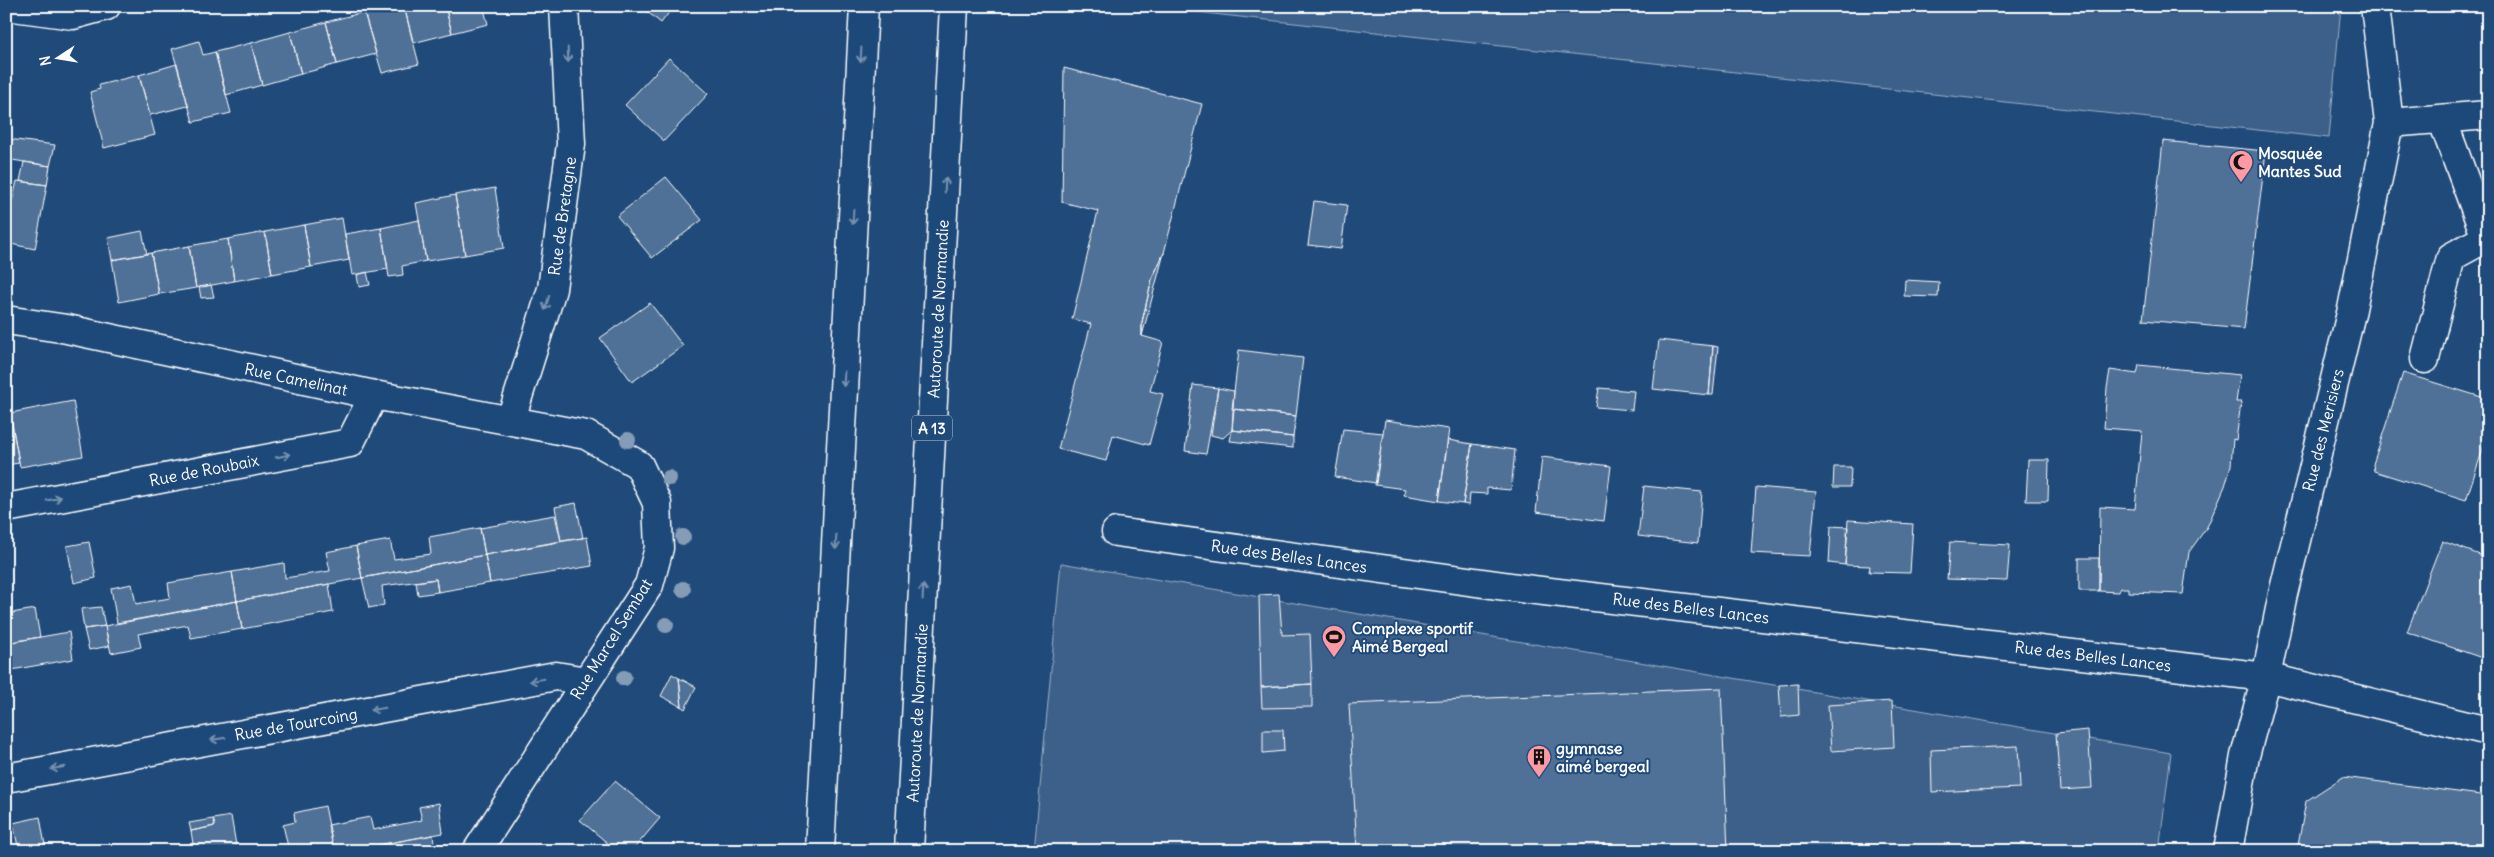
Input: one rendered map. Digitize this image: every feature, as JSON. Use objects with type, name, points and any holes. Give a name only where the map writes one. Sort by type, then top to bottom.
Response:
[{"type":"main road","points":[[6,6],[72,15],[106,6]]},
{"type":"main road","name":"Rue de Bretagne","points":[[511,419],[552,289],[571,144],[567,23],[564,6]]},
{"type":"main road","points":[[820,851],[864,6]]},
{"type":"main road","name":"Autoroute de Normandie","points":[[909,851],[954,6]]},
{"type":"main road","name":"Rue des Merisiers","points":[[2228,851],[2245,756],[2266,677],[2352,309],[2389,123],[2375,6]]},
{"type":"main road","points":[[2389,123],[2488,115]]},
{"type":"main road","points":[[2425,359],[2451,257],[2486,238],[2442,119]]},
{"type":"main road","name":"Rue Camelinat","points":[[6,320],[67,329],[374,395],[511,419],[586,435]]},
{"type":"main road","name":"Rue de Roubaix","points":[[6,508],[350,443],[374,395]]},
{"type":"main road","name":"Rue Marcel Sembat","points":[[477,851],[649,585],[659,548],[656,503],[639,465],[586,435]]},
{"type":"main road","name":"Rue des Belles Lances","points":[[1116,532],[1526,589],[2266,677],[2488,731]]},
{"type":"main road","name":"Rue de Tourcoing","points":[[6,778],[556,676],[586,681]]},
{"type":"shaded area","points":[[1141,6],[2341,6],[2329,138]]},
{"type":"shaded area","name":"Complexe sportif Aimé Bergeal","points":[[1061,563],[2171,753],[2159,851],[1034,851]]},
{"type":"building","points":[[386,6],[404,6],[419,64],[382,73],[364,12]]},
{"type":"building","points":[[404,6],[445,6],[452,33],[413,43]]},
{"type":"building","points":[[445,6],[483,6],[488,24],[452,33]]},
{"type":"building","points":[[640,6],[674,6],[661,23]]},
{"type":"building","points":[[364,12],[376,54],[337,64],[326,22]]},
{"type":"building","points":[[326,22],[337,64],[301,74],[290,32]]},
{"type":"building","points":[[290,32],[301,74],[262,85],[251,43]]},
{"type":"building","points":[[199,41],[203,55],[215,52],[231,113],[193,122],[172,49]]},
{"type":"building","points":[[251,43],[262,85],[226,95],[215,52]]},
{"type":"building","points":[[669,58],[708,94],[664,141],[625,105]]},
{"type":"building","points":[[177,64],[188,106],[150,115],[139,75]]},
{"type":"building","points":[[1064,68],[1202,104],[1164,253],[1152,279],[1142,322],[1142,336],[1163,342],[1150,391],[1163,394],[1149,445],[1113,435],[1106,461],[1058,449],[1091,324],[1072,319],[1098,211],[1062,202]]},
{"type":"building","points":[[139,75],[155,135],[104,148],[90,92],[100,89],[99,85]]},
{"type":"building","points":[[8,139],[55,145],[50,166],[6,159]]},
{"type":"building","points":[[2163,141],[2266,151],[2244,329],[2143,320]]},
{"type":"building","points":[[24,162],[50,166],[47,185],[20,181]]},
{"type":"building","points":[[666,177],[702,220],[652,258],[617,216]]},
{"type":"building","points":[[17,181],[47,185],[35,249],[6,243],[6,210],[10,210]]},
{"type":"building","points":[[495,188],[504,248],[465,255],[455,195]]},
{"type":"building","points":[[455,195],[465,255],[426,261],[416,203]]},
{"type":"building","points":[[1314,201],[1347,205],[1341,249],[1308,245]]},
{"type":"building","points":[[342,218],[349,260],[311,267],[304,225]]},
{"type":"building","points":[[419,220],[426,261],[402,266],[403,275],[389,277],[381,228]]},
{"type":"building","points":[[304,225],[311,267],[272,274],[265,232]]},
{"type":"building","points":[[381,228],[388,269],[352,275],[345,234]]},
{"type":"building","points":[[142,231],[147,254],[112,260],[108,238]]},
{"type":"building","points":[[265,232],[272,274],[234,281],[228,239]]},
{"type":"building","points":[[228,239],[234,281],[196,288],[189,246]]},
{"type":"building","points":[[189,246],[196,288],[159,294],[151,253]]},
{"type":"building","points":[[151,253],[159,294],[119,302],[112,260]]},
{"type":"building","points":[[1164,253],[1142,336],[1142,322],[1152,279]]},
{"type":"building","points":[[367,272],[370,285],[359,287],[357,275]]},
{"type":"building","points":[[1905,280],[1939,282],[1938,297],[1904,296]]},
{"type":"building","points":[[211,285],[214,297],[201,298],[199,287]]},
{"type":"building","points":[[650,303],[683,346],[632,382],[600,338]]},
{"type":"building","points":[[1659,340],[1713,346],[1709,395],[1653,389]]},
{"type":"building","points":[[1713,346],[1718,347],[1713,395],[1709,395]]},
{"type":"building","points":[[1239,350],[1303,358],[1296,416],[1232,409]]},
{"type":"building","points":[[2139,365],[2240,375],[2236,402],[2241,402],[2236,440],[2233,439],[2231,465],[2225,486],[2207,527],[2189,552],[2183,594],[2128,592],[2128,588],[2120,588],[2118,592],[2099,591],[2100,507],[2135,509],[2142,431],[2104,428],[2110,370],[2137,374]]},
{"type":"building","points":[[2403,373],[2488,399],[2488,434],[2466,500],[2374,471],[2373,464]]},
{"type":"building","points":[[1193,385],[1218,388],[1206,454],[1185,451]]},
{"type":"building","points":[[1218,388],[1234,391],[1232,430],[1223,438],[1211,435]]},
{"type":"building","points":[[1599,388],[1634,391],[1632,410],[1596,407]]},
{"type":"building","points":[[73,401],[83,456],[20,467],[10,413]]},
{"type":"building","points":[[9,408],[19,463],[6,465],[6,409]]},
{"type":"building","points":[[1234,409],[1296,416],[1293,437],[1232,430]]},
{"type":"building","points":[[1385,420],[1449,429],[1439,501],[1404,495],[1405,489],[1375,485]]},
{"type":"building","points":[[1343,429],[1383,433],[1376,483],[1335,477]]},
{"type":"building","points":[[1232,430],[1293,437],[1293,448],[1230,441]]},
{"type":"building","points":[[1448,440],[1472,444],[1463,504],[1439,501]]},
{"type":"building","points":[[1472,444],[1515,450],[1511,490],[1487,488],[1487,494],[1470,493],[1469,505],[1463,504]]},
{"type":"building","points":[[1542,457],[1611,466],[1604,521],[1536,512]]},
{"type":"building","points":[[2028,460],[2049,460],[2048,501],[2026,501]]},
{"type":"building","points":[[1834,467],[1851,467],[1850,487],[1833,487]]},
{"type":"building","points":[[1644,486],[1702,492],[1698,543],[1638,536]]},
{"type":"building","points":[[1756,487],[1816,492],[1810,556],[1751,553]]},
{"type":"building","points":[[576,503],[583,538],[561,541],[555,507]]},
{"type":"building","points":[[555,515],[561,541],[485,555],[480,528]]},
{"type":"building","points":[[1848,520],[1913,524],[1910,573],[1869,572],[1870,566],[1845,565]]},
{"type":"building","points":[[1831,526],[1848,527],[1845,565],[1829,563]]},
{"type":"building","points":[[480,528],[485,555],[362,578],[356,546],[390,540],[394,559],[431,554],[429,537]]},
{"type":"building","points":[[587,537],[592,566],[490,583],[485,555]]},
{"type":"building","points":[[2442,541],[2488,558],[2488,660],[2407,632]]},
{"type":"building","points":[[89,542],[96,578],[74,583],[67,546]]},
{"type":"building","points":[[1950,542],[2010,545],[2007,581],[1947,579]]},
{"type":"building","points":[[356,546],[362,578],[237,601],[232,572],[284,563],[285,578],[330,571],[326,552]]},
{"type":"building","points":[[485,555],[490,583],[438,592],[436,579],[382,586],[384,605],[369,608],[362,578]]},
{"type":"building","points":[[2079,558],[2099,558],[2099,591],[2079,591]]},
{"type":"building","points":[[232,572],[237,601],[117,623],[111,588],[132,584],[136,604],[170,598],[168,583]]},
{"type":"building","points":[[436,579],[438,592],[418,595],[416,582]]},
{"type":"building","points":[[329,584],[333,612],[242,629],[237,601]]},
{"type":"building","points":[[1279,594],[1282,635],[1310,634],[1312,684],[1261,687],[1259,595]]},
{"type":"building","points":[[237,601],[242,629],[191,638],[188,625],[138,634],[141,647],[111,653],[105,626]]},
{"type":"building","points":[[101,607],[105,626],[84,629],[81,609]]},
{"type":"building","points":[[35,609],[40,637],[6,643],[6,614]]},
{"type":"building","points":[[105,626],[109,646],[89,650],[84,629]]},
{"type":"building","points":[[69,632],[73,659],[6,671],[6,643]]},
{"type":"building","points":[[672,674],[679,678],[682,707],[661,696]]},
{"type":"building","points":[[679,678],[696,687],[685,709],[682,707]]},
{"type":"building","points":[[1312,684],[1312,707],[1262,708],[1261,687]]},
{"type":"building","points":[[1798,684],[1799,715],[1781,717],[1779,685]]},
{"type":"building","name":"gymnase aimé bergeal","points":[[1721,688],[1728,851],[1357,851],[1349,704]]},
{"type":"building","points":[[1892,701],[1894,747],[1831,751],[1828,705]]},
{"type":"building","points":[[1263,730],[1283,730],[1284,751],[1263,753]]},
{"type":"building","points":[[2088,730],[2092,788],[2060,790],[2056,733]]},
{"type":"building","points":[[2018,746],[2020,788],[1932,792],[1931,750]]},
{"type":"building","points":[[2343,777],[2488,796],[2488,851],[2297,851],[2306,801]]},
{"type":"building","points":[[615,781],[660,818],[632,851],[617,851],[580,820]]},
{"type":"building","points":[[439,803],[443,833],[346,851],[334,851],[328,825],[370,817],[373,830],[422,820],[419,807]]},
{"type":"building","points":[[325,806],[334,851],[289,851],[283,825],[295,822],[294,813]]},
{"type":"building","points":[[231,816],[237,851],[190,851],[194,850],[191,831],[215,826],[213,819]]},
{"type":"building","points":[[40,817],[46,851],[19,851],[13,823]]},
{"type":"building","points":[[213,819],[215,826],[191,831],[189,823]]},
{"type":"building","points":[[433,835],[435,851],[346,851]]},
{"type":"place","name":"Mosquée Mantes Sud","points":[[2241,183]]},
{"type":"place","name":"Complexe sportif Aimé Bergeal","points":[[1334,658]]},
{"type":"place","name":"gymnase aimé bergeal","points":[[1539,778]]}]
